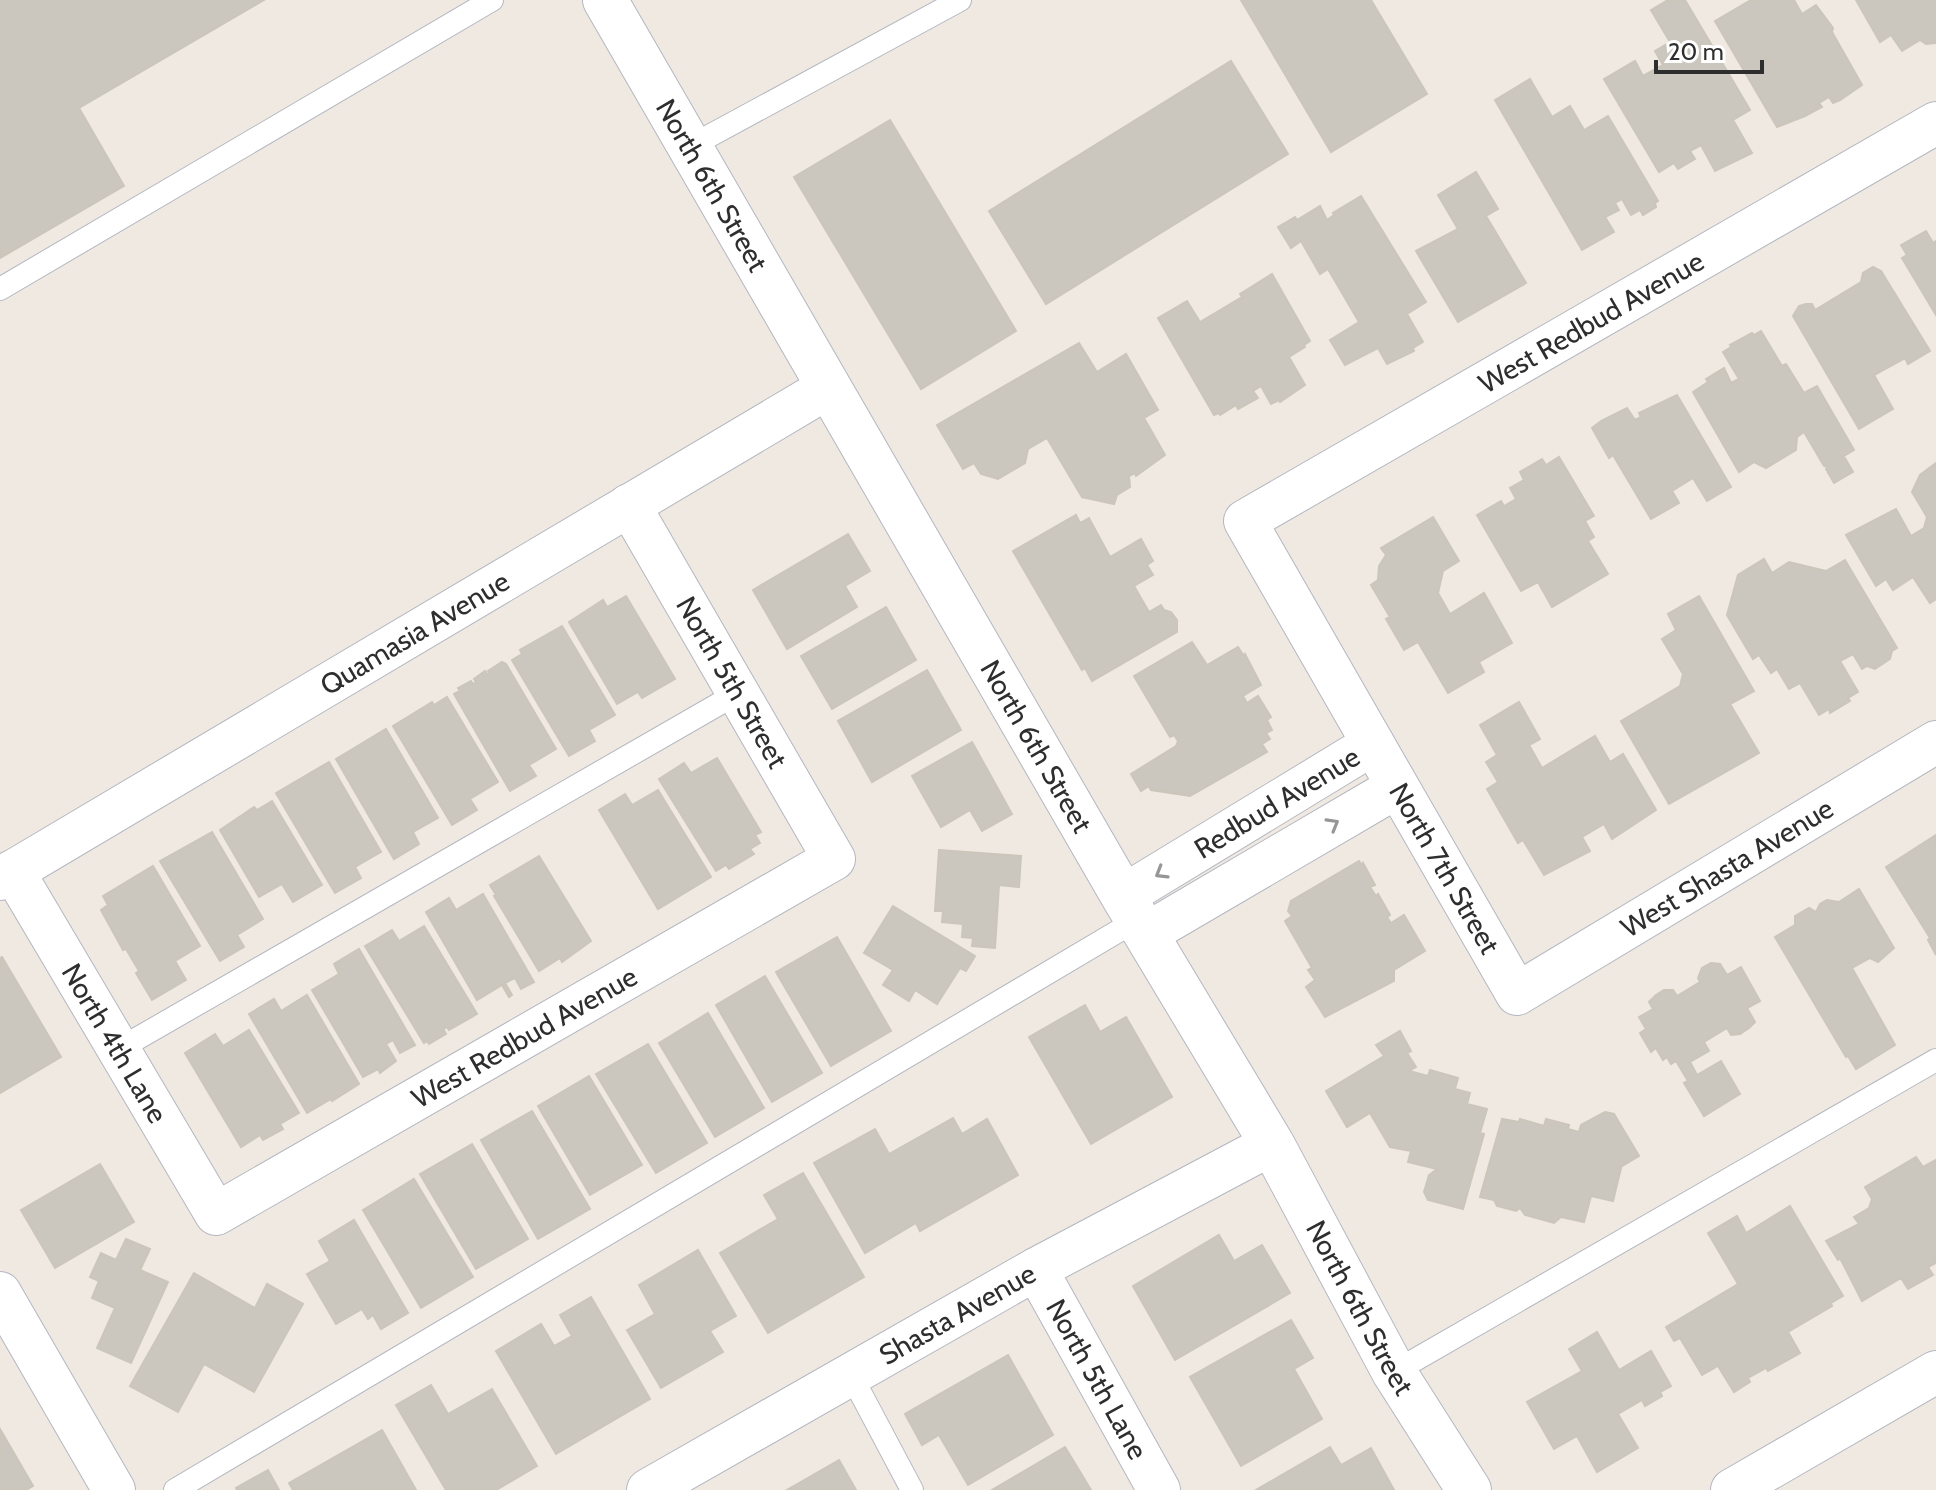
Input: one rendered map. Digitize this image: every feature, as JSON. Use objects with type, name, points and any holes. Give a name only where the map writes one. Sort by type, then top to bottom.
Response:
[{"type":"street","name":"North 6th Street","points":[[605,0],[1135,917],[1272,1144],[1394,1372],[1469,1490]]},
{"type":"street","name":"West Redbud Avenue","points":[[1245,521],[1936,123]]},
{"type":"street","name":"Quamasia Avenue","points":[[6,875],[829,387]]},
{"type":"street","name":"North 5th Street","points":[[629,505],[834,859]]},
{"type":"street","name":"Redbud Avenue","points":[[1135,917],[1246,822],[1373,744],[1245,521]]},
{"type":"street","name":"West Shasta Avenue","points":[[1517,994],[1936,742]]},
{"type":"street","name":"North 7th Street","points":[[1373,744],[1517,994]]},
{"type":"street","name":"Redbud Avenue","points":[[1135,917],[1269,862],[1397,787]]},
{"type":"street","points":[[1246,822],[1269,862]]},
{"type":"street","name":"West Redbud Avenue","points":[[216,1214],[834,859]]},
{"type":"street","name":"North 4th Lane","points":[[6,875],[119,1049],[216,1214]]},
{"type":"street","name":"Shasta Avenue","points":[[648,1490],[1036,1269],[1272,1144]]},
{"type":"street","name":"North 5th Lane","points":[[1036,1269],[1159,1490]]},
{"type":"street","points":[[1,1295],[114,1490]]},
{"type":"street","points":[[1732,1490],[1936,1372]]},
{"type":"lane","points":[[0,289],[492,0]]},
{"type":"lane","points":[[689,147],[960,0]]},
{"type":"lane","points":[[119,1049],[738,693]]},
{"type":"lane","points":[[175,1490],[1135,917]]},
{"type":"lane","points":[[1394,1372],[1936,1060]]},
{"type":"lane","points":[[851,1375],[912,1490]]},
{"type":"building","points":[[0,0],[264,0],[79,108],[124,186],[0,258]]},
{"type":"building","points":[[1241,0],[1371,0],[1427,94],[1331,152]]},
{"type":"building","points":[[1668,0],[1685,0],[1750,110],[1733,120],[1752,153],[1715,171],[1701,145],[1690,151],[1695,159],[1678,169],[1674,163],[1659,172],[1604,79],[1635,61],[1643,76],[1663,65],[1655,51],[1670,42],[1651,10]]},
{"type":"building","points":[[1751,0],[1794,0],[1802,14],[1816,5],[1833,28],[1832,32],[1862,85],[1833,103],[1829,97],[1819,103],[1822,107],[1777,127],[1715,21]]},
{"type":"building","points":[[1856,0],[1936,0],[1936,43],[1926,44],[1920,40],[1902,51],[1891,35],[1880,42]]},
{"type":"building","points":[[1231,61],[1288,154],[1046,304],[989,211]]},
{"type":"building","points":[[1530,79],[1552,117],[1570,106],[1584,130],[1608,116],[1658,201],[1656,207],[1643,215],[1640,210],[1631,215],[1622,199],[1615,203],[1619,210],[1605,217],[1614,232],[1582,250],[1495,100]]},
{"type":"building","points":[[890,120],[1016,331],[921,389],[794,177]]},
{"type":"building","points":[[1476,172],[1498,209],[1486,216],[1526,283],[1458,322],[1416,251],[1458,229],[1438,195]]},
{"type":"building","points":[[1361,196],[1426,302],[1407,314],[1423,342],[1413,348],[1414,351],[1387,364],[1378,348],[1345,365],[1330,340],[1359,322],[1328,269],[1320,274],[1301,241],[1291,248],[1278,227],[1320,206],[1327,220]]},
{"type":"building","points":[[1926,231],[1933,243],[1936,241],[1936,315],[1902,258],[1907,255],[1901,245]]},
{"type":"building","points":[[1873,267],[1881,271],[1930,351],[1908,364],[1905,358],[1874,375],[1893,409],[1859,429],[1793,316],[1799,306],[1812,304],[1815,310],[1861,282],[1863,273]]},
{"type":"building","points":[[1272,274],[1310,341],[1289,357],[1305,385],[1280,402],[1271,404],[1261,386],[1253,391],[1258,398],[1238,409],[1236,405],[1220,415],[1214,415],[1158,318],[1187,301],[1200,322],[1242,297],[1240,294]]},
{"type":"building","points":[[1761,331],[1782,366],[1786,364],[1804,393],[1817,386],[1854,450],[1839,459],[1845,458],[1853,472],[1834,483],[1826,469],[1828,467],[1824,466],[1804,432],[1797,437],[1796,450],[1766,468],[1754,462],[1739,472],[1693,392],[1724,368],[1731,383],[1739,379],[1723,352],[1730,345]]},
{"type":"building","points":[[1079,343],[1097,372],[1126,354],[1158,410],[1144,418],[1165,455],[1136,476],[1135,473],[1129,476],[1130,487],[1117,495],[1114,504],[1082,497],[1047,438],[1028,449],[1025,463],[998,479],[981,474],[974,463],[963,469],[937,425]]},
{"type":"building","points":[[1677,395],[1731,487],[1707,501],[1693,478],[1672,491],[1679,503],[1651,519],[1613,455],[1609,458],[1592,428],[1627,408],[1635,420],[1641,417],[1639,413]]},
{"type":"building","points":[[1559,457],[1594,516],[1585,521],[1594,537],[1588,541],[1608,574],[1552,607],[1538,582],[1521,591],[1477,515],[1501,501],[1504,506],[1516,499],[1510,488],[1524,480],[1520,472],[1542,459],[1546,465]]},
{"type":"building","points":[[1936,463],[1936,599],[1930,603],[1913,577],[1893,590],[1886,579],[1876,586],[1846,535],[1896,509],[1911,536],[1924,528],[1927,517],[1912,492],[1920,475]]},
{"type":"building","points":[[1076,515],[1080,523],[1089,518],[1110,557],[1141,539],[1153,561],[1147,565],[1153,575],[1134,586],[1149,612],[1161,605],[1177,620],[1177,632],[1092,681],[1085,668],[1082,670],[1013,551]]},
{"type":"building","points":[[1433,517],[1459,561],[1443,571],[1438,593],[1450,614],[1484,593],[1512,643],[1479,662],[1484,672],[1448,693],[1418,642],[1404,650],[1386,619],[1390,617],[1371,585],[1378,580],[1379,566],[1386,555],[1381,548]]},
{"type":"building","points":[[848,534],[870,571],[845,586],[857,607],[787,649],[753,590]]},
{"type":"building","points":[[1764,559],[1772,573],[1789,562],[1826,571],[1845,560],[1897,648],[1892,651],[1890,659],[1875,669],[1867,666],[1862,669],[1853,654],[1840,661],[1858,692],[1830,713],[1829,709],[1819,715],[1800,683],[1789,689],[1777,669],[1771,673],[1759,655],[1753,659],[1727,615],[1738,575]]},
{"type":"building","points":[[626,596],[675,679],[642,698],[638,692],[617,704],[569,622],[603,600],[607,607]]},
{"type":"building","points":[[1699,596],[1754,691],[1730,704],[1759,753],[1669,804],[1621,721],[1680,686],[1683,674],[1662,639],[1676,630],[1668,614]]},
{"type":"building","points":[[886,607],[916,660],[832,709],[801,656]]},
{"type":"building","points":[[562,626],[615,715],[589,730],[595,741],[569,756],[512,660],[522,654],[520,650]]},
{"type":"building","points":[[1192,642],[1207,665],[1238,647],[1245,654],[1261,685],[1243,696],[1247,703],[1258,696],[1271,717],[1267,720],[1272,730],[1266,733],[1270,739],[1262,744],[1267,752],[1190,796],[1151,790],[1149,786],[1141,791],[1131,774],[1176,746],[1178,741],[1174,735],[1170,737],[1134,676]]},
{"type":"building","points":[[502,662],[556,749],[529,765],[536,776],[510,791],[454,694],[460,691],[458,688],[471,681],[473,684],[476,682],[474,679],[485,671],[490,674],[488,671]]},
{"type":"building","points":[[927,670],[961,730],[872,782],[838,721]]},
{"type":"building","points":[[447,697],[498,782],[470,799],[477,810],[452,825],[393,726],[432,702],[434,705]]},
{"type":"building","points":[[1519,702],[1540,739],[1529,745],[1542,768],[1595,736],[1610,762],[1623,754],[1656,810],[1612,839],[1604,824],[1582,837],[1590,851],[1544,875],[1523,840],[1518,843],[1487,789],[1498,782],[1486,762],[1497,755],[1480,725]]},
{"type":"building","points":[[386,729],[438,818],[413,832],[419,844],[394,859],[336,759]]},
{"type":"building","points":[[972,742],[1012,814],[982,831],[970,810],[941,827],[912,776]]},
{"type":"building","points":[[717,758],[761,832],[755,835],[760,843],[750,849],[754,854],[729,869],[726,865],[716,871],[659,779],[684,763],[691,773]]},
{"type":"building","points":[[329,762],[381,852],[355,867],[361,878],[335,893],[276,793]]},
{"type":"building","points":[[658,790],[711,877],[658,909],[599,810],[625,794],[632,805]]},
{"type":"building","points":[[272,801],[322,885],[293,902],[282,884],[259,897],[220,830],[254,807],[257,810]]},
{"type":"building","points":[[212,832],[263,919],[237,935],[244,947],[220,961],[160,861]]},
{"type":"building","points":[[1936,835],[1936,955],[1928,940],[1930,938],[1886,867]]},
{"type":"building","points":[[939,850],[1021,856],[1019,887],[999,885],[995,948],[972,946],[973,938],[962,937],[963,924],[942,922],[943,911],[935,911]]},
{"type":"building","points":[[539,856],[591,941],[562,962],[560,958],[539,971],[490,885]]},
{"type":"building","points":[[1359,861],[1375,885],[1370,887],[1376,896],[1378,894],[1391,923],[1404,915],[1425,951],[1394,970],[1394,981],[1325,1017],[1306,987],[1315,980],[1308,970],[1312,968],[1285,921],[1292,916],[1288,911],[1291,901]]},
{"type":"building","points":[[153,866],[200,946],[175,961],[186,980],[152,1000],[136,973],[139,971],[126,949],[123,950],[101,910],[108,905],[103,896]]},
{"type":"building","points":[[1859,889],[1894,948],[1878,962],[1870,958],[1852,968],[1895,1045],[1856,1069],[1775,937],[1795,925],[1795,916],[1809,908],[1816,912],[1820,904],[1827,900],[1839,902]]},
{"type":"building","points":[[483,894],[534,982],[521,989],[515,978],[505,983],[512,995],[509,997],[502,985],[477,1000],[426,912],[449,898],[456,910]]},
{"type":"building","points":[[893,906],[975,956],[966,971],[960,968],[937,1004],[915,990],[909,1001],[883,985],[893,970],[864,953]]},
{"type":"building","points":[[424,926],[477,1014],[449,1030],[447,1027],[443,1029],[446,1034],[429,1044],[427,1041],[424,1043],[365,946],[392,930],[399,941]]},
{"type":"building","points":[[837,937],[891,1031],[831,1066],[776,972]]},
{"type":"building","points":[[359,949],[415,1045],[400,1053],[393,1040],[386,1044],[396,1061],[380,1073],[378,1069],[363,1077],[312,990],[339,974],[334,964]]},
{"type":"building","points":[[0,958],[61,1057],[0,1093]]},
{"type":"building","points":[[1711,963],[1720,964],[1727,975],[1741,967],[1760,1001],[1747,1008],[1755,1022],[1749,1028],[1731,1035],[1727,1028],[1704,1042],[1709,1051],[1690,1062],[1697,1075],[1721,1061],[1740,1094],[1704,1116],[1684,1083],[1688,1081],[1676,1061],[1671,1064],[1667,1057],[1663,1060],[1656,1048],[1651,1052],[1640,1033],[1646,1029],[1639,1017],[1653,1009],[1649,1002],[1664,990],[1673,990],[1677,996],[1700,982],[1698,978],[1702,968]]},
{"type":"building","points":[[765,976],[822,1073],[772,1102],[716,1005]]},
{"type":"building","points":[[307,995],[359,1084],[307,1113],[249,1014],[274,999],[281,1011]]},
{"type":"building","points":[[1085,1005],[1100,1032],[1126,1017],[1172,1097],[1091,1144],[1029,1037]]},
{"type":"building","points":[[708,1013],[764,1108],[715,1137],[659,1043]]},
{"type":"building","points":[[249,1030],[299,1113],[280,1124],[283,1129],[263,1140],[260,1135],[241,1147],[185,1053],[215,1034],[223,1046]]},
{"type":"building","points":[[1400,1031],[1411,1051],[1407,1053],[1416,1067],[1409,1071],[1428,1076],[1430,1070],[1458,1078],[1455,1089],[1470,1093],[1467,1104],[1487,1109],[1480,1133],[1484,1134],[1463,1209],[1428,1200],[1424,1192],[1429,1175],[1437,1169],[1408,1162],[1411,1151],[1390,1147],[1370,1113],[1347,1127],[1326,1091],[1384,1056],[1376,1045]]},
{"type":"building","points":[[648,1044],[707,1143],[656,1173],[596,1074]]},
{"type":"building","points":[[589,1076],[642,1165],[590,1195],[538,1106]]},
{"type":"building","points":[[532,1111],[590,1209],[538,1239],[481,1140]]},
{"type":"building","points":[[1605,1112],[1614,1114],[1639,1156],[1619,1168],[1613,1201],[1591,1196],[1584,1222],[1561,1217],[1554,1223],[1525,1215],[1520,1208],[1516,1211],[1497,1206],[1494,1200],[1480,1197],[1502,1119],[1519,1122],[1520,1119],[1544,1126],[1546,1119],[1569,1125],[1568,1129],[1579,1132],[1581,1125]]},
{"type":"building","points":[[953,1118],[962,1134],[987,1119],[1018,1175],[920,1231],[916,1223],[865,1253],[814,1163],[875,1129],[889,1154]]},
{"type":"building","points":[[472,1144],[528,1239],[476,1269],[420,1174]]},
{"type":"building","points":[[1916,1157],[1923,1167],[1936,1160],[1936,1263],[1928,1267],[1933,1275],[1908,1289],[1901,1278],[1862,1301],[1840,1258],[1838,1260],[1826,1241],[1859,1224],[1854,1217],[1869,1208],[1872,1199],[1865,1187]]},
{"type":"building","points":[[100,1164],[134,1222],[55,1268],[21,1210]]},
{"type":"building","points":[[803,1173],[864,1277],[768,1333],[720,1253],[778,1219],[764,1195]]},
{"type":"building","points":[[414,1179],[473,1277],[421,1308],[363,1210]]},
{"type":"building","points":[[1790,1206],[1843,1296],[1788,1332],[1800,1353],[1748,1378],[1750,1382],[1734,1392],[1718,1366],[1702,1375],[1680,1338],[1674,1341],[1666,1327],[1738,1284],[1708,1233],[1737,1216],[1746,1233]]},
{"type":"building","points":[[354,1220],[408,1313],[381,1329],[373,1315],[368,1319],[362,1309],[336,1324],[307,1274],[330,1261],[319,1241]]},
{"type":"building","points":[[1219,1235],[1234,1261],[1262,1245],[1290,1293],[1175,1360],[1133,1286]]},
{"type":"building","points":[[126,1239],[150,1249],[140,1270],[168,1282],[131,1363],[97,1348],[115,1308],[92,1298],[99,1281],[90,1277],[101,1253],[116,1260]]},
{"type":"building","points":[[698,1250],[736,1316],[710,1331],[723,1352],[661,1388],[627,1330],[655,1314],[639,1285]]},
{"type":"building","points":[[194,1273],[255,1308],[267,1284],[303,1304],[254,1392],[204,1364],[178,1412],[130,1386]]},
{"type":"building","points":[[591,1297],[650,1399],[556,1454],[496,1351],[541,1324],[554,1346],[572,1336],[560,1315]]},
{"type":"building","points":[[1291,1320],[1313,1358],[1294,1369],[1322,1419],[1241,1466],[1190,1377]]},
{"type":"building","points":[[1597,1332],[1619,1370],[1651,1351],[1671,1386],[1660,1392],[1662,1396],[1645,1406],[1642,1400],[1618,1414],[1638,1448],[1597,1472],[1577,1436],[1554,1449],[1527,1402],[1582,1371],[1569,1349]]},
{"type":"building","points":[[1008,1355],[1053,1435],[968,1485],[939,1435],[922,1445],[905,1414]]},
{"type":"building","points":[[431,1385],[448,1414],[492,1389],[537,1466],[496,1490],[446,1490],[396,1405]]},
{"type":"building","points":[[0,1429],[33,1486],[26,1490],[0,1490]]},
{"type":"building","points":[[382,1430],[416,1490],[293,1490],[289,1483]]},
{"type":"building","points":[[1065,1447],[1091,1490],[992,1490]]},
{"type":"building","points":[[1330,1447],[1341,1465],[1371,1448],[1394,1490],[1256,1490]]},
{"type":"building","points":[[839,1460],[856,1490],[787,1490]]},
{"type":"building","points":[[268,1470],[279,1490],[237,1490],[236,1488]]}]
